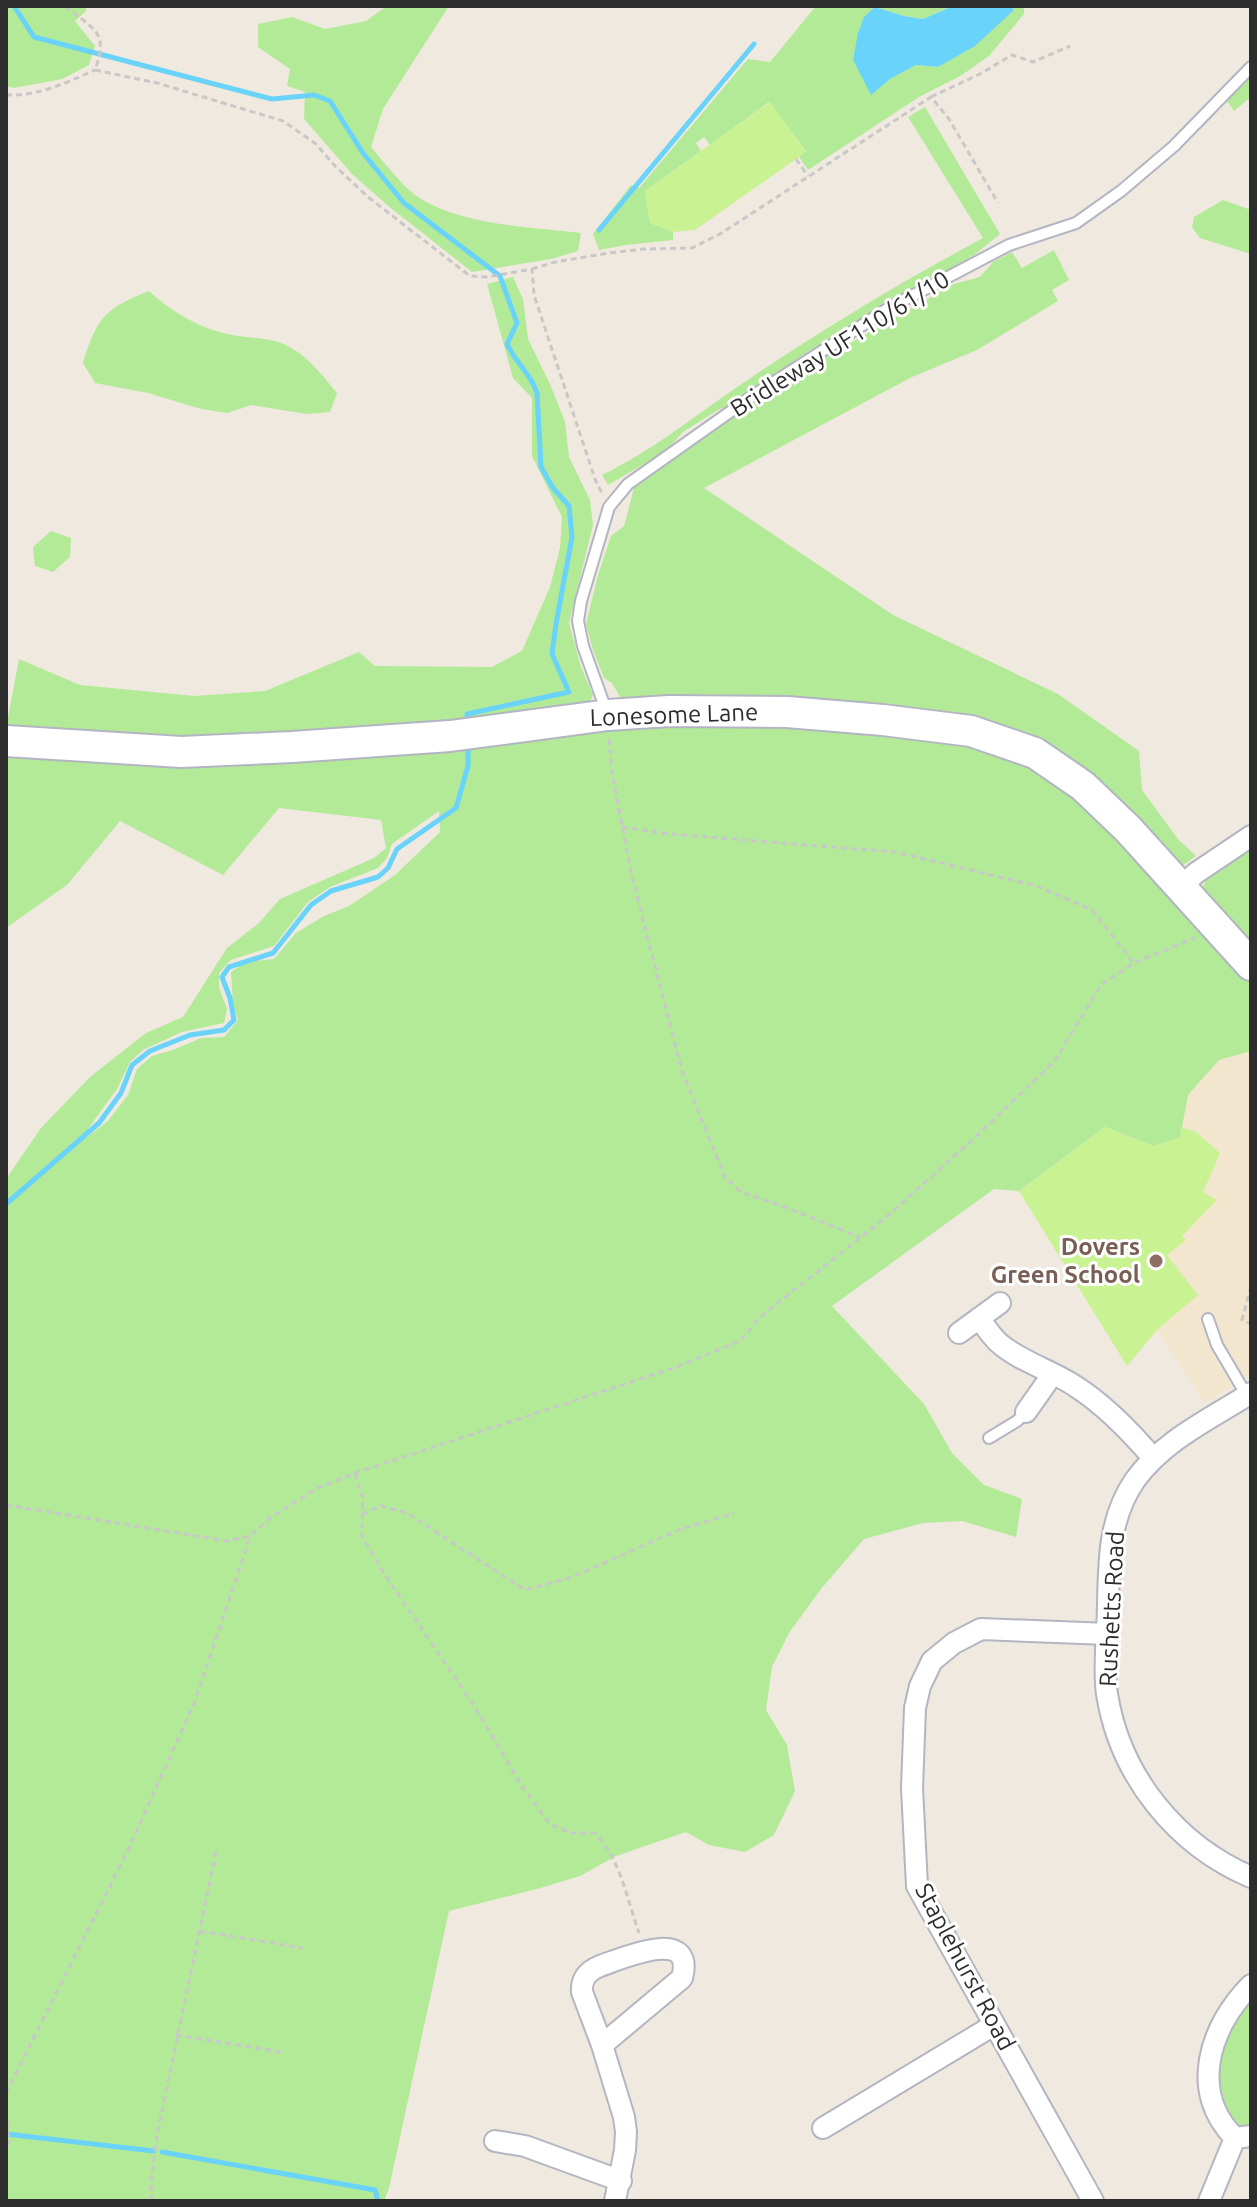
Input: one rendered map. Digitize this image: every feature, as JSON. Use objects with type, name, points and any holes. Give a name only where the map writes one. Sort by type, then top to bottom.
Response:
[{"type":"street","name":"Lonesome Lane","points":[[6,741],[181,752],[292,747],[450,736],[608,715],[669,711],[787,712],[971,731],[1035,753],[1083,786],[1128,829],[1251,965]]},
{"type":"street","points":[[1181,887],[1196,873],[1251,836]]},
{"type":"street","points":[[959,1333],[1000,1303]]},
{"type":"street","points":[[979,1318],[999,1343],[1073,1384],[1101,1404],[1153,1458]]},
{"type":"street","points":[[1026,1412],[1052,1375]]},
{"type":"street","name":"Rushetts Road","points":[[1249,1395],[1168,1444],[1134,1482],[1117,1513],[1109,1549],[1106,1691],[1114,1726],[1129,1763],[1147,1795],[1173,1825],[1205,1853],[1251,1877]]},
{"type":"street","name":"Staplehurst Road","points":[[1093,2201],[917,1886],[912,1788],[915,1708],[920,1686],[932,1661],[954,1643],[981,1629],[1108,1634]]},
{"type":"street","points":[[495,2141],[525,2146],[618,2191],[626,2132],[624,2117],[581,1985],[591,1970],[600,1966],[665,1947],[675,1951],[684,1966],[682,1978],[602,2045]]},
{"type":"street","points":[[1209,2201],[1243,2137],[1220,2120],[1211,2097],[1210,2055],[1223,2019],[1251,1985]]},
{"type":"street","points":[[823,2128],[994,2025]]},
{"type":"lane","name":"Bridleway UF110/61/10","points":[[608,715],[583,646],[578,621],[609,507],[628,484],[779,377],[889,308],[1009,245],[1076,223],[1121,191],[1174,146],[1251,67]]},
{"type":"lane","points":[[1208,1319],[1217,1345],[1249,1395]]},
{"type":"lane","points":[[989,1438],[1026,1412]]},
{"type":"path","points":[[65,6],[102,41],[95,70]]},
{"type":"path","points":[[6,95],[57,88],[95,70],[157,83],[283,121],[316,144],[368,197],[470,276],[487,277],[609,253],[692,248],[720,234],[931,97],[1012,55],[1033,62],[1070,46]]},
{"type":"path","points":[[931,97],[949,119],[998,203]]},
{"type":"path","points":[[796,159],[808,176]]},
{"type":"path","points":[[532,269],[534,295],[595,479],[609,507]]},
{"type":"path","points":[[608,715],[612,772],[632,877],[682,1071],[725,1177],[741,1192],[861,1237]]},
{"type":"path","points":[[622,827],[669,834],[895,852],[1037,886],[1092,910],[1134,963]]},
{"type":"path","points":[[6,2093],[127,1852],[194,1704],[250,1536],[271,1517],[318,1488],[355,1473],[676,1367],[740,1341],[760,1317],[861,1237],[969,1143],[1053,1063],[1101,985],[1134,963],[1187,943],[1215,926]]},
{"type":"path","points":[[1251,1286],[1242,1320],[1251,1324]]},
{"type":"path","points":[[355,1473],[363,1499],[362,1536],[376,1560],[550,1824],[571,1833],[595,1833],[606,1844],[645,1951]]},
{"type":"path","points":[[6,1505],[227,1541],[250,1536]]},
{"type":"path","points":[[362,1514],[381,1506],[407,1513],[525,1590],[572,1577],[679,1530],[734,1513]]},
{"type":"path","points":[[152,2201],[154,2151],[217,1847]]},
{"type":"path","points":[[198,1930],[303,1948]]},
{"type":"path","points":[[176,2035],[281,2052]]},
{"type":"path","points":[[6,2111],[9,2141],[6,2150]]},
{"type":"shaded area","name":"Dovers Green School","points":[[1251,1051],[1251,1376],[1205,1403],[1157,1331],[1127,1366],[1019,1191],[1180,1138],[1188,1095],[1219,1060]]},
{"type":"green space","points":[[6,6],[86,6],[86,11],[75,21],[95,46],[89,65],[62,79],[14,88],[6,86]]},
{"type":"green space","points":[[387,6],[449,6],[383,109],[371,147],[406,187],[435,206],[454,214],[496,223],[581,233],[578,251],[551,259],[472,272],[352,174],[304,119],[305,92],[287,86],[290,69],[258,47],[258,24],[292,17],[325,29],[366,21]]},
{"type":"green space","points":[[816,6],[953,6],[923,19],[875,7],[871,94],[916,65],[938,67],[1012,12],[1013,6],[1024,6],[1024,14],[989,56],[962,75],[919,97],[808,170],[799,157],[806,151],[769,102],[710,145],[704,137],[696,143],[701,151],[645,191],[650,223],[673,232],[673,240],[599,250],[593,234],[631,185],[639,188],[748,59],[770,62]]},
{"type":"green space","points":[[1251,73],[1251,97],[1234,111],[1227,101]]},
{"type":"green space","points":[[770,102],[806,152],[695,230],[673,232],[650,223],[645,191]]},
{"type":"green space","points":[[925,107],[1000,234],[974,255],[809,351],[734,403],[683,432],[666,451],[608,485],[602,475],[658,443],[833,325],[983,238],[908,117]]},
{"type":"green space","points":[[1223,200],[1251,210],[1251,254],[1200,238],[1192,227],[1194,217]]},
{"type":"green space","points":[[1054,250],[1069,280],[1052,290],[1058,301],[977,350],[912,377],[704,488],[893,615],[1058,694],[1139,751],[1142,790],[1178,839],[1196,856],[1179,868],[1039,746],[641,703],[620,697],[612,683],[604,678],[586,624],[611,536],[624,526],[634,488],[758,399],[767,399],[789,386],[803,370],[954,284],[980,277],[993,262],[1012,252],[1022,268]]},
{"type":"green space","points":[[513,277],[523,299],[528,339],[565,422],[569,457],[590,500],[593,525],[569,623],[581,667],[593,695],[587,708],[606,727],[731,722],[961,740],[1031,762],[1077,792],[1251,980],[1251,1051],[1219,1060],[1188,1095],[1180,1138],[1153,1146],[1105,1127],[1019,1191],[994,1189],[832,1306],[924,1404],[952,1453],[984,1485],[1022,1499],[1016,1537],[962,1521],[923,1523],[864,1539],[821,1589],[789,1633],[772,1667],[766,1710],[787,1745],[795,1791],[774,1835],[745,1852],[709,1845],[686,1832],[616,1856],[580,1876],[449,1911],[384,2201],[6,2201],[6,1179],[41,1128],[90,1077],[146,1033],[183,1017],[227,948],[259,923],[280,899],[374,858],[386,848],[381,820],[279,808],[223,875],[120,821],[68,884],[6,928],[6,728],[19,659],[80,685],[194,696],[265,691],[359,652],[375,666],[492,667],[522,651],[550,587],[560,548],[562,517],[532,456],[532,398],[513,378],[487,284]],"holes":[[[439,811],[440,832],[395,875],[349,906],[324,916],[296,933],[274,959],[246,962],[231,972],[233,1005],[238,1020],[224,1037],[201,1038],[152,1056],[137,1069],[128,1095],[108,1121],[87,1137],[88,1129],[117,1089],[130,1062],[143,1050],[182,1032],[224,1023],[227,1009],[219,987],[219,973],[231,960],[274,946],[308,902],[330,887],[378,868],[387,858],[392,844]]]},
{"type":"green space","points":[[149,291],[201,326],[225,334],[276,341],[298,352],[337,393],[330,412],[306,414],[251,405],[228,413],[95,383],[83,363],[98,325],[112,310]]},
{"type":"green space","points":[[51,531],[71,538],[70,557],[53,572],[35,566],[33,547]]},
{"type":"green space","points":[[1251,850],[1251,952],[1200,893],[1206,880]]},
{"type":"green space","points":[[1105,1127],[1152,1146],[1180,1138],[1182,1128],[1195,1131],[1220,1153],[1203,1192],[1217,1200],[1182,1236],[1186,1240],[1167,1255],[1198,1295],[1157,1330],[1127,1366],[1019,1191]]},
{"type":"green space","points":[[1251,2000],[1251,2128],[1237,2128],[1231,2123],[1223,2095],[1218,2058],[1228,2030]]},
{"type":"water","points":[[953,6],[1013,6],[1013,11],[975,46],[938,67],[916,65],[890,79],[871,95],[853,60],[864,17],[875,7],[923,19]]},
{"type":"waterway","points":[[14,6],[34,37],[272,99],[314,95],[330,101],[363,153],[404,203],[500,276],[517,323],[507,344],[537,393],[541,467],[553,488],[569,506],[572,537],[552,654],[569,692],[467,714],[467,725]]},
{"type":"waterway","points":[[599,230],[754,44]]},
{"type":"waterway","points":[[6,1204],[99,1123],[121,1093],[132,1065],[150,1051],[190,1035],[224,1030],[234,1020],[222,977],[229,967],[273,953],[311,905],[331,891],[378,877],[388,868],[397,849],[456,808],[468,766],[468,743]]},
{"type":"waterway","points":[[6,2134],[154,2151]]},
{"type":"waterway","points":[[162,2152],[375,2190],[378,2201]]},
{"type":"place","name":"Dovers Green School","points":[[1156,1261]]}]
